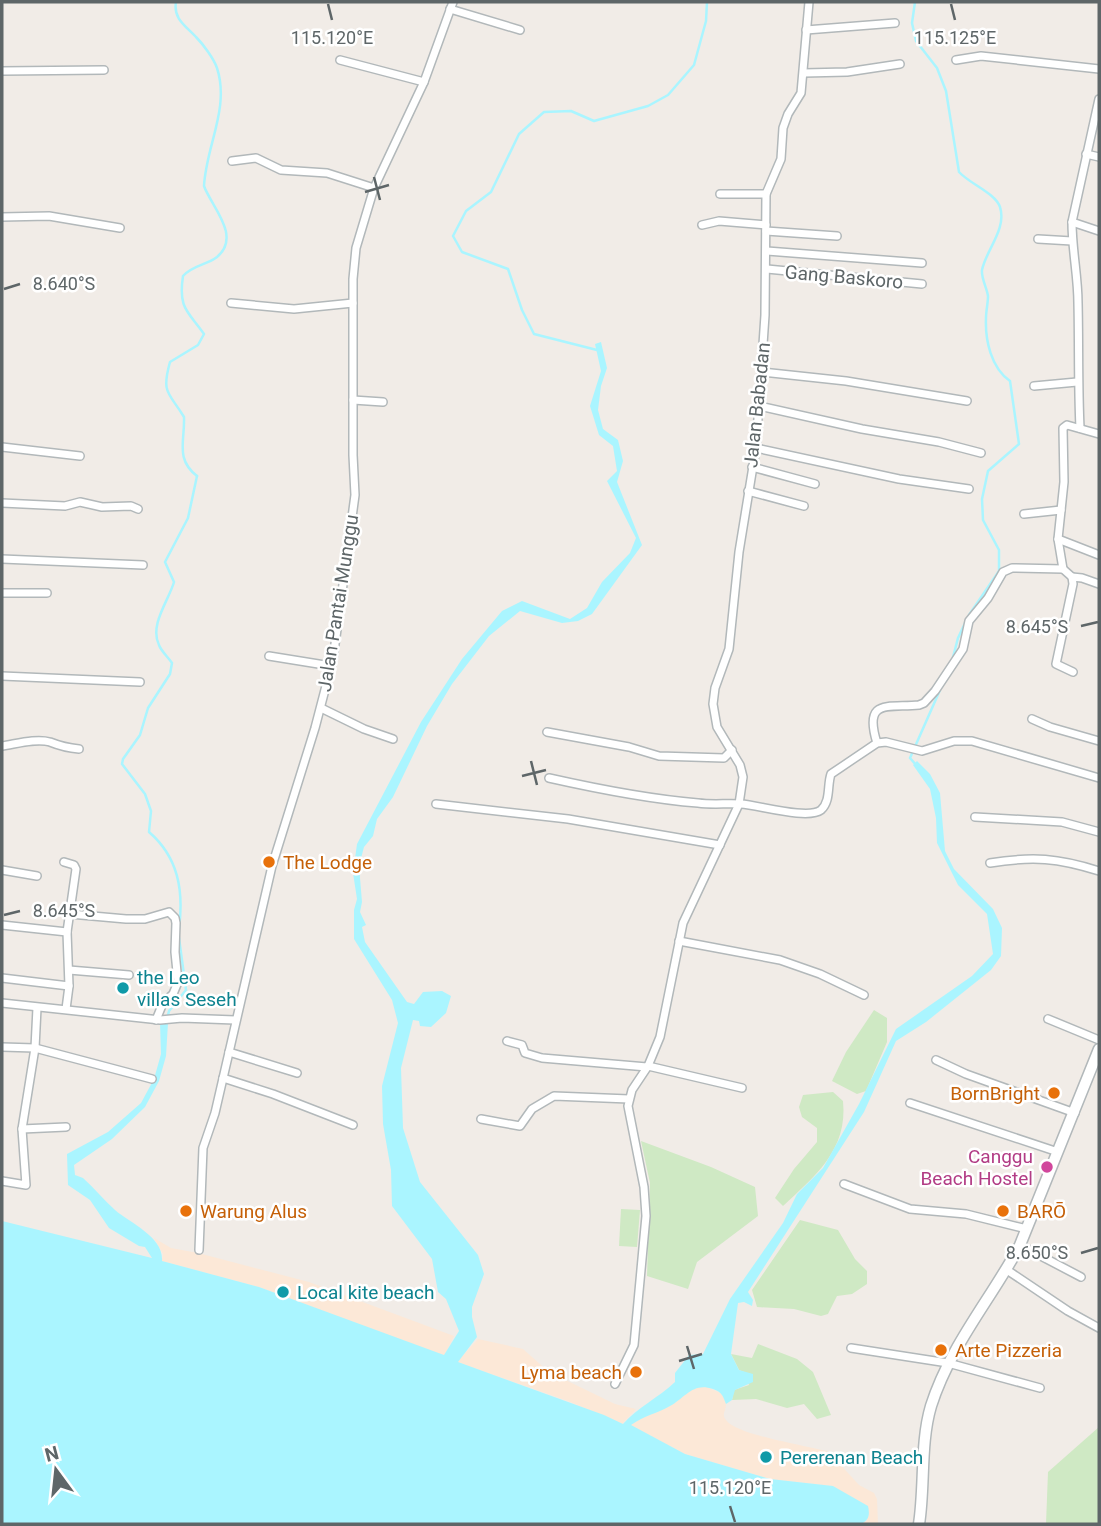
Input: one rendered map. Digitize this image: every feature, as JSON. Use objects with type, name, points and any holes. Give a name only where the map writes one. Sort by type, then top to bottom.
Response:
[{"type":"street","name":"Jalan Babadan","points":[[739,804],[743,777],[740,765],[717,727],[713,704],[715,688],[729,649],[748,491],[756,449],[767,270],[766,194],[781,159],[783,128],[801,93],[808,2]]},
{"type":"street","points":[[452,5],[520,30]]},
{"type":"street","name":"Jalan Pantai Munggu","points":[[199,1250],[203,1148],[215,1113],[272,866],[321,708],[331,666],[355,495],[353,303],[356,248],[374,188],[424,82],[452,5]]},
{"type":"street","points":[[806,30],[895,23]]},
{"type":"street","points":[[956,60],[981,57],[1099,69]]},
{"type":"street","points":[[340,60],[424,82]]},
{"type":"street","points":[[804,73],[856,71],[900,64]]},
{"type":"street","points":[[2,71],[104,70]]},
{"type":"street","points":[[1080,428],[1077,382],[1078,300],[1072,222],[1099,99]]},
{"type":"street","points":[[1086,154],[1099,157]]},
{"type":"street","points":[[232,161],[256,158],[281,170],[327,173],[374,188]]},
{"type":"street","points":[[720,194],[766,194]]},
{"type":"street","points":[[2,217],[49,216],[120,228]]},
{"type":"street","points":[[702,225],[719,221],[837,236]]},
{"type":"street","points":[[1072,222],[1099,231]]},
{"type":"street","points":[[1038,239],[1072,241]]},
{"type":"street","points":[[767,251],[922,263]]},
{"type":"street","name":"Gang Baskoro","points":[[767,270],[922,284]]},
{"type":"street","points":[[231,303],[294,309],[353,303]]},
{"type":"street","points":[[762,372],[846,381],[967,401]]},
{"type":"street","points":[[1034,386],[1077,382]]},
{"type":"street","points":[[353,400],[383,402]]},
{"type":"street","points":[[759,406],[981,453]]},
{"type":"street","points":[[1099,434],[1067,425],[1063,428],[1064,482],[1058,539],[1063,569],[1072,577],[1099,584]]},
{"type":"street","points":[[2,447],[80,456]]},
{"type":"street","points":[[756,449],[899,479],[969,489]]},
{"type":"street","points":[[752,467],[815,484]]},
{"type":"street","points":[[748,491],[804,506]]},
{"type":"street","points":[[2,503],[65,506],[80,502],[103,506],[131,506],[138,509]]},
{"type":"street","points":[[1024,514],[1061,510]]},
{"type":"street","points":[[1058,539],[1099,555]]},
{"type":"street","points":[[2,559],[143,565]]},
{"type":"street","points":[[877,743],[873,723],[876,711],[884,706],[919,705],[935,691],[965,646],[969,621],[988,598],[1003,572],[1012,568],[1063,569]]},
{"type":"street","points":[[1072,577],[1073,584],[1056,664],[1073,672]]},
{"type":"street","points":[[2,593],[47,593]]},
{"type":"street","points":[[269,656],[331,666]]},
{"type":"street","points":[[2,676],[141,682]]},
{"type":"street","points":[[321,708],[364,729],[393,739]]},
{"type":"street","points":[[1032,719],[1099,741]]},
{"type":"street","points":[[547,732],[629,747],[659,756],[724,758],[732,750]]},
{"type":"street","points":[[549,778],[596,789],[675,800],[815,813],[826,803],[831,774],[877,743],[886,742],[922,751],[954,741],[972,741],[1099,778]]},
{"type":"street","points":[[2,746],[50,742],[57,747],[79,749]]},
{"type":"street","points":[[436,803],[568,819],[720,845]]},
{"type":"street","points":[[615,1384],[634,1345],[646,1200],[628,1106],[629,1099],[648,1067],[660,1037],[679,941],[690,905],[739,804]]},
{"type":"street","points":[[975,817],[1048,820],[1079,825],[1099,832]]},
{"type":"street","points":[[990,863],[1022,858],[1064,860],[1099,872]]},
{"type":"street","points":[[64,862],[74,865],[76,869],[67,932],[69,986],[66,1009]]},
{"type":"street","points":[[2,870],[37,876]]},
{"type":"street","points":[[70,914],[126,919],[145,919],[169,912],[173,915],[176,923],[178,982],[173,994],[163,1003],[158,1020]]},
{"type":"street","points":[[2,925],[67,932]]},
{"type":"street","points":[[679,941],[780,960],[820,974],[864,995]]},
{"type":"street","points":[[69,970],[129,975]]},
{"type":"street","points":[[2,978],[69,986]]},
{"type":"street","points":[[2,1003],[158,1020],[235,1020]]},
{"type":"street","points":[[2,1181],[26,1185],[22,1129],[37,1008]]},
{"type":"street","points":[[1048,1019],[1099,1040]]},
{"type":"street","points":[[507,1041],[522,1045],[525,1053],[542,1058],[648,1067],[742,1088]]},
{"type":"street","points":[[2,1047],[34,1048],[152,1079]]},
{"type":"street","points":[[919,1524],[930,1409],[948,1363],[1020,1245],[1099,1049]]},
{"type":"street","points":[[229,1052],[297,1073]]},
{"type":"street","points":[[936,1060],[966,1074],[1075,1113]]},
{"type":"street","points":[[223,1078],[353,1125]]},
{"type":"street","points":[[481,1119],[520,1126],[532,1109],[554,1096],[629,1099]]},
{"type":"street","points":[[910,1102],[1058,1152]]},
{"type":"street","points":[[22,1129],[66,1127]]},
{"type":"street","points":[[844,1184],[910,1209],[966,1214],[1027,1229]]},
{"type":"street","points":[[1020,1245],[1081,1277]]},
{"type":"street","points":[[1007,1270],[1068,1311],[1099,1328]]},
{"type":"street","points":[[851,1348],[948,1363],[1041,1388]]},
{"type":"green space","points":[[874,1010],[887,1018],[887,1042],[866,1091],[857,1094],[832,1081],[846,1052]]},
{"type":"green space","points":[[833,1092],[843,1101],[843,1118],[835,1148],[817,1173],[783,1206],[775,1198],[794,1169],[817,1142],[817,1128],[802,1117],[799,1107],[803,1095]]},
{"type":"green space","points":[[641,1141],[755,1187],[758,1216],[697,1262],[688,1289],[647,1276],[650,1183]]},
{"type":"green space","points":[[621,1209],[640,1210],[637,1247],[619,1246]]},
{"type":"green space","points":[[800,1220],[838,1230],[855,1259],[867,1271],[867,1284],[852,1294],[837,1296],[828,1314],[821,1316],[794,1309],[757,1307],[752,1290]]},
{"type":"green space","points":[[758,1344],[797,1359],[813,1372],[831,1415],[817,1419],[804,1404],[787,1408],[756,1399],[732,1400],[734,1390],[749,1385],[744,1372],[739,1370],[731,1354],[752,1358]]},
{"type":"green space","points":[[1099,1427],[1099,1524],[1046,1524],[1048,1472]]},
{"type":"sand","points":[[154,1238],[171,1248],[309,1282],[454,1336],[444,1356],[259,1287],[162,1261],[163,1254]]},
{"type":"sand","points":[[478,1339],[523,1349],[549,1372],[615,1404],[636,1409],[622,1424],[568,1401],[457,1362]]},
{"type":"sand","name":"Pererenan Beach","points":[[704,1386],[723,1394],[726,1405],[724,1416],[733,1426],[760,1436],[835,1454],[837,1461],[859,1485],[874,1493],[877,1499],[878,1524],[861,1524],[867,1521],[833,1486],[770,1479],[685,1454],[630,1425]]},
{"type":"water","points":[[601,342],[607,368],[598,410],[603,429],[618,440],[623,461],[617,482],[642,545],[592,614],[578,621],[562,623],[520,611],[489,636],[452,684],[427,726],[393,797],[377,819],[373,836],[364,847],[359,866],[362,902],[360,912],[366,925],[362,927],[365,942],[407,1002],[414,1004],[423,992],[442,991],[451,996],[446,1013],[431,1027],[420,1026],[419,1021],[413,1020],[401,1068],[403,1128],[420,1182],[478,1255],[484,1274],[472,1307],[477,1337],[458,1362],[623,1424],[675,1382],[675,1373],[689,1355],[703,1354],[730,1299],[783,1223],[797,1194],[823,1168],[859,1104],[896,1029],[972,976],[993,954],[987,914],[958,885],[937,843],[936,818],[930,789],[913,765],[917,761],[930,774],[940,793],[945,851],[954,869],[993,909],[1002,928],[1001,956],[991,970],[926,1022],[896,1041],[864,1112],[748,1292],[753,1300],[752,1306],[744,1302],[738,1303],[731,1354],[739,1370],[753,1374],[753,1382],[735,1390],[732,1400],[726,1404],[716,1390],[700,1387],[670,1406],[631,1425],[685,1454],[770,1479],[833,1486],[868,1506],[867,1519],[861,1524],[2,1524],[2,1221],[152,1258],[145,1247],[109,1228],[90,1200],[68,1185],[67,1154],[108,1132],[141,1103],[154,1079],[161,1054],[160,1022],[168,1023],[166,1056],[159,1081],[145,1107],[112,1139],[74,1165],[75,1175],[83,1178],[115,1210],[145,1231],[158,1245],[162,1261],[259,1287],[444,1355],[459,1331],[446,1299],[438,1292],[432,1259],[392,1206],[391,1170],[383,1124],[382,1086],[398,1023],[392,1000],[354,939],[354,910],[357,899],[353,873],[357,844],[421,722],[462,659],[502,611],[522,601],[570,619],[587,608],[602,582],[630,553],[636,538],[607,481],[617,471],[613,446],[599,435],[590,406],[601,371],[595,344]]},
{"type":"waterway","points":[[176,2],[178,18],[202,44],[217,68],[221,98],[204,186],[222,221],[226,240],[224,249],[217,257],[183,276],[183,303],[204,334],[198,345],[170,362],[166,381],[168,392],[184,417],[183,456],[190,470],[197,476]]},
{"type":"waterway","points":[[597,350],[534,334],[522,310],[508,269],[462,252],[453,236],[466,211],[491,192],[519,134],[544,112],[571,111],[594,121],[648,106],[668,95],[694,65],[706,21],[707,2]]},
{"type":"waterway","points":[[915,2],[912,23],[916,41],[937,68],[946,91],[959,172],[993,197],[1000,207],[1001,215],[1001,223],[984,262],[982,276],[988,296],[988,344],[998,369],[1010,381],[1019,444],[988,471],[982,499],[983,520],[999,550],[999,571],[969,615]]},
{"type":"waterway","points":[[179,928],[179,888],[173,863],[149,832],[151,811],[145,794],[122,764],[140,735],[148,708],[170,674],[172,663],[161,650],[156,629],[174,582],[165,562],[188,518],[197,476]]},
{"type":"waterway","points":[[952,661],[966,621]]},
{"type":"waterway","points":[[917,766],[910,758],[940,690]]},
{"type":"waterway","points":[[167,1019],[169,1011],[186,990],[179,938]]},
{"type":"place","name":"The Lodge","points":[[269,862]]},
{"type":"place","name":"the Leo villas Seseh","points":[[123,988]]},
{"type":"place","name":"BornBright","points":[[1054,1093]]},
{"type":"place","name":"Canggu Beach Hostel","points":[[1047,1167]]},
{"type":"place","name":"Warung Alus","points":[[186,1211]]},
{"type":"place","name":"BARŌ","points":[[1003,1211]]},
{"type":"place","name":"Local kite beach","points":[[283,1292]]},
{"type":"place","name":"Arte Pizzeria","points":[[941,1350]]},
{"type":"place","name":"Lyma beach","points":[[636,1372]]},
{"type":"place","name":"Pererenan Beach","points":[[766,1457]]}]
